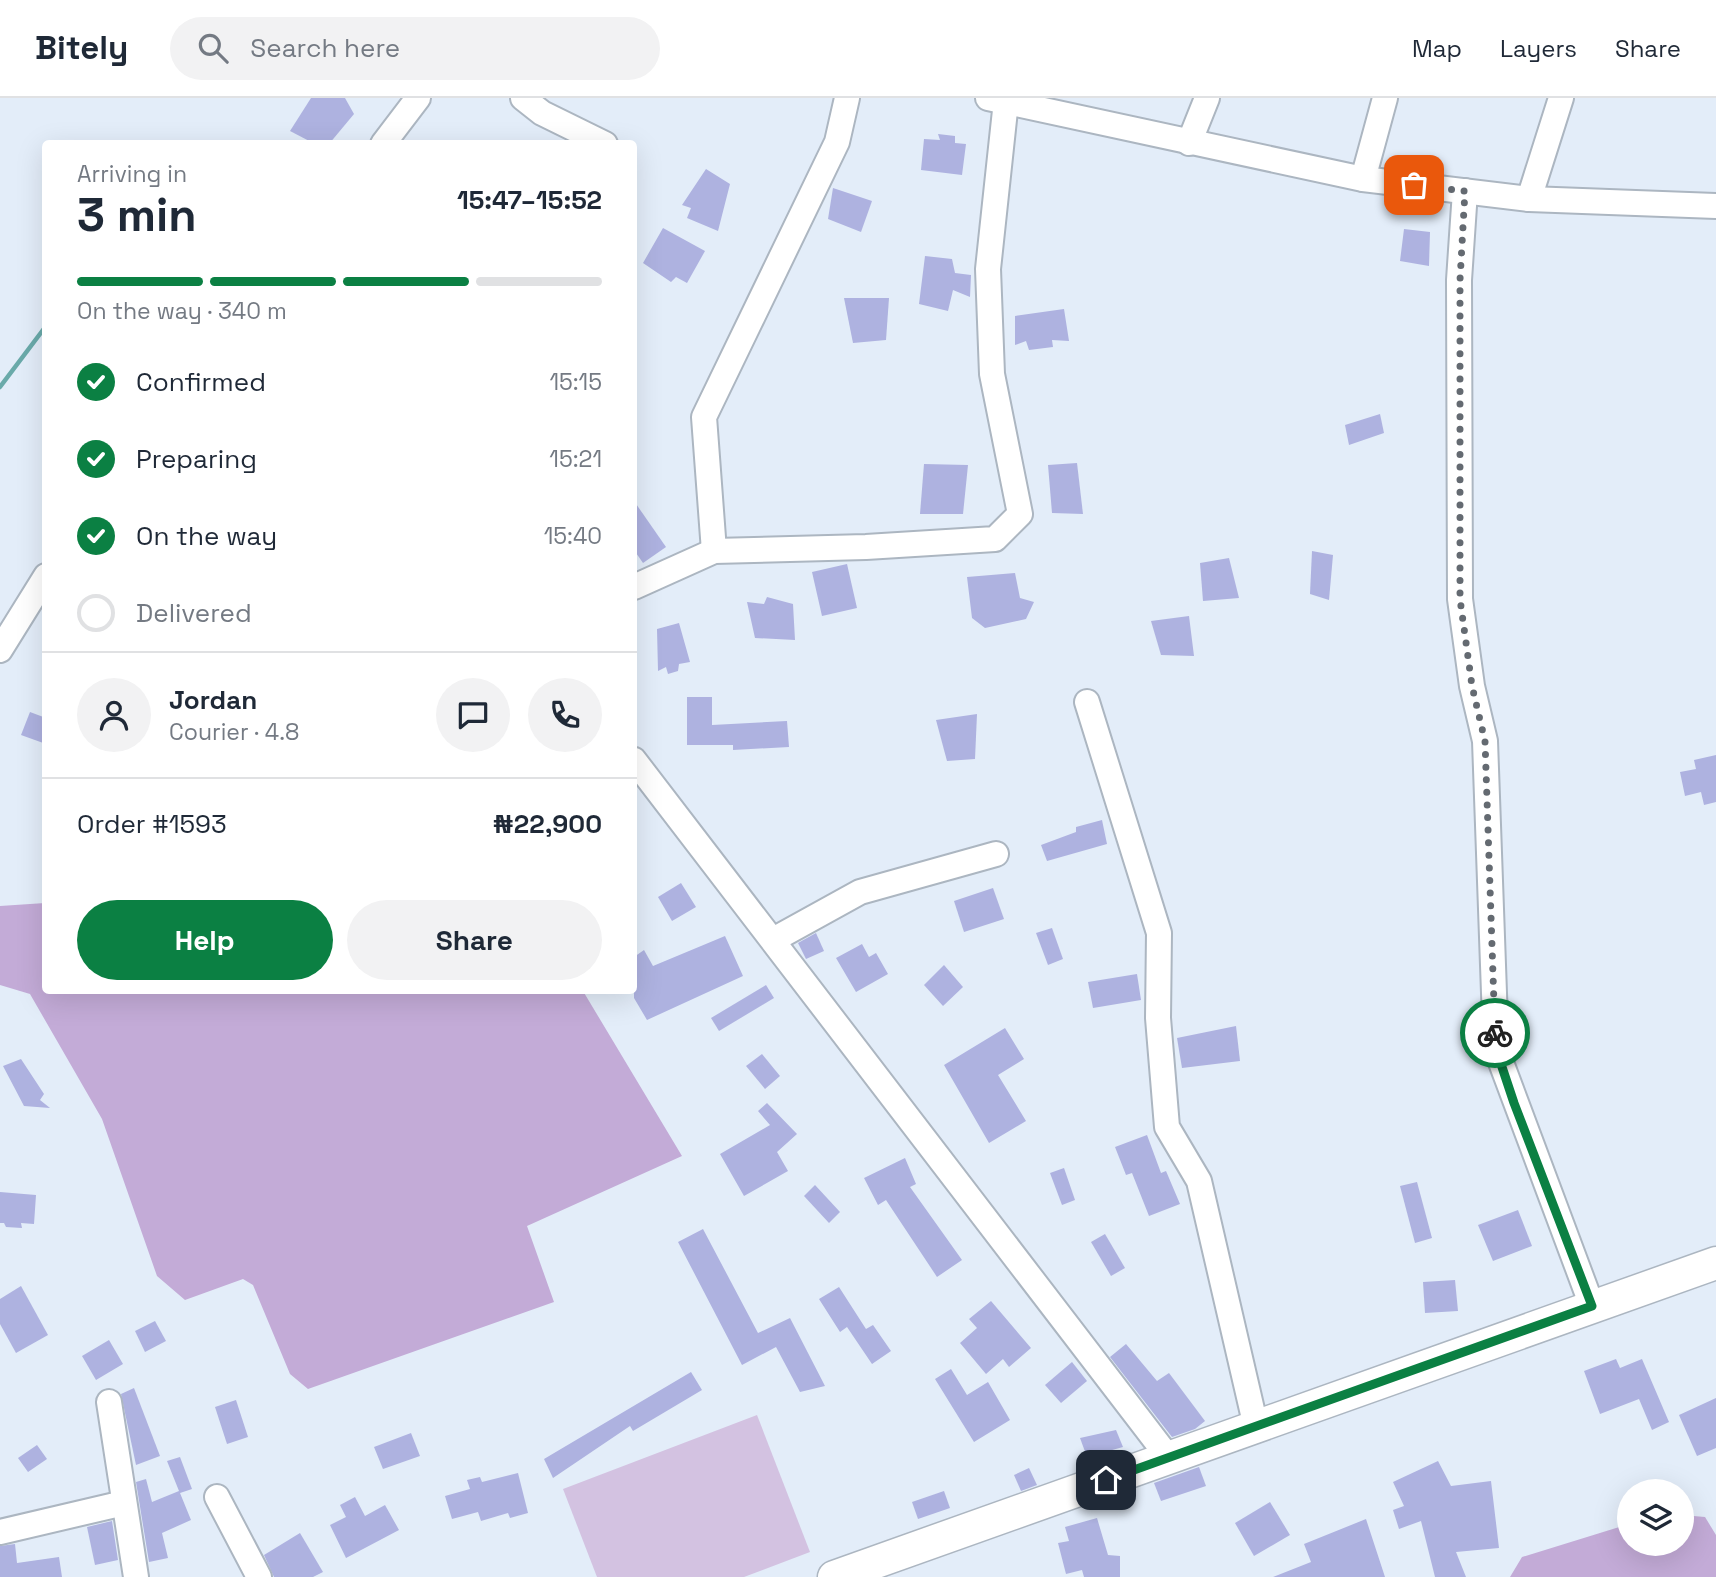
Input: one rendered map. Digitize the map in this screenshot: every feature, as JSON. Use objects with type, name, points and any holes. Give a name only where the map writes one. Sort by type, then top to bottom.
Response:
[{"type":"main road","points":[[834,1577],[1716,1263]]},
{"type":"street","points":[[386,140],[418,98]]},
{"type":"street","points":[[523,98],[542,113],[597,140]]},
{"type":"street","points":[[714,551],[704,416],[837,142],[847,98]]},
{"type":"street","points":[[1189,143],[1207,98]]},
{"type":"street","points":[[1363,179],[1385,98]]},
{"type":"street","points":[[1529,199],[1561,98]]},
{"type":"street","points":[[637,586],[714,551],[866,547],[995,539],[1020,514],[992,374],[989,256],[997,99],[1363,179],[1529,199],[1716,206]]},
{"type":"street","points":[[1465,191],[1460,280],[1460,599],[1472,686],[1485,741],[1496,1049],[1592,1306]]},
{"type":"street","points":[[0,650],[42,582]]},
{"type":"street","points":[[1087,702],[1159,933],[1158,1018],[1167,1127],[1199,1181],[1256,1427]]},
{"type":"street","points":[[637,764],[1169,1458]]},
{"type":"street","points":[[773,940],[860,892],[996,854]]},
{"type":"street","points":[[109,1402],[136,1577]]},
{"type":"street","points":[[218,1497],[259,1577]]},
{"type":"street","points":[[0,1532],[124,1503]]},
{"type":"shaded area","points":[[42,903],[42,994],[585,994],[682,1156],[527,1226],[554,1302],[308,1389],[290,1374],[253,1285],[243,1279],[185,1300],[157,1276],[102,1119],[30,994],[0,985],[0,906]]},
{"type":"shaded area","points":[[757,1415],[810,1552],[744,1577],[597,1577],[563,1489]]},
{"type":"shaded area","points":[[1694,1516],[1705,1517],[1716,1535],[1716,1577],[1510,1577],[1522,1557],[1617,1528],[1617,1556],[1694,1556]]},
{"type":"building","points":[[311,98],[345,98],[354,114],[332,140],[307,140],[290,131]]},
{"type":"building","points":[[938,134],[955,136],[955,143],[966,144],[962,175],[921,170],[924,139],[940,140]]},
{"type":"building","points":[[706,169],[730,184],[718,231],[687,218],[691,208],[682,205]]},
{"type":"building","points":[[833,188],[872,201],[861,232],[828,219]]},
{"type":"building","points":[[663,228],[705,251],[687,283],[676,277],[671,282],[643,263]]},
{"type":"building","points":[[1404,229],[1430,232],[1429,266],[1400,261]]},
{"type":"building","points":[[925,256],[952,259],[955,273],[971,275],[970,297],[953,290],[948,311],[919,304]]},
{"type":"building","points":[[844,298],[889,298],[886,340],[853,343]]},
{"type":"building","points":[[1064,309],[1069,341],[1052,340],[1053,347],[1029,350],[1026,341],[1015,345],[1015,316]]},
{"type":"building","points":[[1380,414],[1384,433],[1349,445],[1345,425]]},
{"type":"building","points":[[1077,463],[1083,514],[1052,513],[1048,465]]},
{"type":"building","points":[[924,464],[968,465],[963,514],[920,514]]},
{"type":"building","points":[[637,505],[666,547],[643,563],[637,554]]},
{"type":"building","points":[[1312,551],[1333,555],[1329,600],[1310,594]]},
{"type":"building","points":[[1229,558],[1239,598],[1203,601],[1200,563]]},
{"type":"building","points":[[847,564],[857,608],[822,616],[812,572]]},
{"type":"building","points":[[1015,573],[1020,598],[1034,602],[1026,619],[985,628],[972,618],[967,577]]},
{"type":"building","points":[[767,597],[793,604],[795,640],[755,638],[747,602],[764,604]]},
{"type":"building","points":[[1189,616],[1194,656],[1161,655],[1151,621]]},
{"type":"building","points":[[679,623],[690,662],[679,664],[678,671],[668,674],[666,667],[658,671],[657,629]]},
{"type":"building","points":[[687,697],[712,697],[712,725],[787,721],[789,747],[733,750],[733,745],[687,745]]},
{"type":"building","points":[[30,712],[42,716],[42,743],[21,735]]},
{"type":"building","points":[[977,714],[975,759],[947,761],[936,720]]},
{"type":"building","points":[[1716,755],[1716,802],[1704,805],[1701,792],[1685,796],[1680,772],[1696,769],[1694,760]]},
{"type":"building","points":[[1102,820],[1107,844],[1047,861],[1041,845],[1076,832],[1076,827]]},
{"type":"building","points":[[681,883],[696,907],[672,921],[658,897]]},
{"type":"building","points":[[993,888],[1004,919],[964,932],[954,901]]},
{"type":"building","points":[[1052,928],[1063,959],[1048,965],[1036,933]]},
{"type":"building","points":[[816,933],[824,951],[806,959],[798,943]]},
{"type":"building","points":[[725,936],[743,976],[647,1020],[634,998],[634,994],[637,994],[637,955],[644,950],[653,966]]},
{"type":"building","points":[[862,944],[869,957],[876,953],[888,974],[856,992],[836,958]]},
{"type":"building","points":[[944,965],[963,987],[943,1006],[924,985]]},
{"type":"building","points":[[1137,974],[1141,1000],[1093,1008],[1088,982]]},
{"type":"building","points":[[766,985],[774,998],[719,1031],[711,1018]]},
{"type":"building","points":[[1236,1026],[1240,1061],[1182,1068],[1177,1038]]},
{"type":"building","points":[[1005,1028],[1024,1059],[998,1075],[1026,1121],[989,1143],[944,1065]]},
{"type":"building","points":[[762,1054],[780,1076],[765,1089],[746,1066]]},
{"type":"building","points":[[21,1059],[44,1094],[40,1100],[50,1108],[24,1106],[3,1066]]},
{"type":"building","points":[[767,1103],[797,1134],[777,1152],[788,1171],[744,1196],[720,1154],[770,1125],[758,1111]]},
{"type":"building","points":[[1147,1135],[1161,1173],[1166,1171],[1180,1204],[1149,1216],[1132,1173],[1126,1175],[1115,1147]]},
{"type":"building","points":[[905,1158],[916,1184],[910,1187],[962,1260],[937,1277],[886,1200],[878,1205],[864,1178]]},
{"type":"building","points":[[1064,1168],[1075,1200],[1062,1205],[1050,1173]]},
{"type":"building","points":[[1417,1182],[1432,1238],[1415,1243],[1400,1186]]},
{"type":"building","points":[[815,1185],[840,1212],[829,1223],[804,1196]]},
{"type":"building","points":[[0,1192],[36,1195],[34,1224],[21,1223],[22,1228],[6,1227],[4,1223],[0,1223]]},
{"type":"building","points":[[1518,1210],[1532,1246],[1493,1261],[1478,1225]]},
{"type":"building","points":[[703,1229],[758,1333],[790,1318],[825,1386],[800,1392],[776,1347],[742,1365],[678,1242]]},
{"type":"building","points":[[1105,1234],[1125,1268],[1111,1276],[1091,1242]]},
{"type":"building","points":[[1455,1280],[1458,1311],[1425,1313],[1423,1282]]},
{"type":"building","points":[[21,1286],[48,1335],[16,1353],[0,1324],[0,1299]]},
{"type":"building","points":[[839,1287],[866,1329],[873,1325],[891,1351],[872,1364],[847,1327],[840,1332],[819,1299]]},
{"type":"building","points":[[991,1301],[1031,1348],[1009,1367],[1003,1359],[986,1374],[960,1343],[977,1328],[969,1319]]},
{"type":"building","points":[[155,1321],[166,1341],[145,1352],[135,1331]]},
{"type":"building","points":[[109,1340],[123,1364],[96,1380],[82,1356]]},
{"type":"building","points":[[1126,1344],[1157,1381],[1169,1373],[1205,1421],[1195,1429],[1172,1437],[1110,1357]]},
{"type":"building","points":[[1616,1359],[1620,1368],[1642,1359],[1669,1422],[1652,1430],[1639,1399],[1600,1414],[1584,1371]]},
{"type":"building","points":[[1072,1362],[1087,1381],[1061,1403],[1045,1385]]},
{"type":"building","points":[[951,1369],[967,1395],[988,1382],[1010,1420],[974,1442],[935,1379]]},
{"type":"building","points":[[691,1372],[702,1390],[633,1431],[630,1426],[553,1478],[544,1459]]},
{"type":"building","points":[[134,1388],[160,1456],[136,1465],[121,1394]]},
{"type":"building","points":[[1716,1398],[1716,1448],[1697,1456],[1679,1415]]},
{"type":"building","points":[[236,1400],[248,1437],[227,1444],[215,1407]]},
{"type":"building","points":[[1116,1430],[1123,1447],[1087,1457],[1080,1438]]},
{"type":"building","points":[[411,1433],[420,1456],[383,1469],[374,1447]]},
{"type":"building","points":[[37,1445],[47,1459],[28,1472],[18,1458]]},
{"type":"building","points":[[180,1457],[192,1489],[180,1493],[191,1520],[162,1533],[168,1558],[149,1562],[136,1482],[146,1479],[152,1502],[179,1491],[167,1461]]},
{"type":"building","points":[[1438,1461],[1451,1486],[1491,1481],[1499,1548],[1456,1552],[1466,1577],[1435,1577],[1421,1521],[1399,1529],[1393,1510],[1404,1506],[1393,1482]]},
{"type":"building","points":[[1199,1467],[1206,1486],[1161,1501],[1154,1483]]},
{"type":"building","points":[[1029,1468],[1037,1485],[1021,1491],[1014,1475]]},
{"type":"building","points":[[518,1473],[528,1513],[510,1518],[508,1513],[481,1521],[478,1512],[452,1519],[445,1496],[470,1489],[467,1480],[480,1477],[482,1482]]},
{"type":"building","points":[[944,1491],[950,1508],[918,1519],[912,1502]]},
{"type":"building","points":[[355,1497],[365,1516],[385,1505],[399,1530],[346,1558],[330,1525],[346,1517],[340,1505]]},
{"type":"building","points":[[1270,1502],[1290,1535],[1254,1556],[1235,1523]]},
{"type":"building","points":[[1097,1518],[1108,1555],[1120,1556],[1120,1577],[1084,1577],[1082,1570],[1066,1574],[1058,1543],[1069,1541],[1065,1527]]},
{"type":"building","points":[[1366,1519],[1385,1577],[1273,1577],[1311,1562],[1304,1544]]},
{"type":"building","points":[[112,1521],[118,1560],[95,1565],[87,1527]]},
{"type":"building","points":[[300,1533],[323,1572],[313,1577],[274,1577],[264,1555]]},
{"type":"building","points":[[15,1544],[17,1563],[59,1557],[62,1577],[0,1577],[0,1546]]},
{"type":"waterway","points":[[0,387],[42,331]]},
{"type":"way so far","points":[[1414,185],[1465,191],[1460,280],[1460,599],[1472,686],[1485,741],[1495,1033]]},
{"type":"route","points":[[1106,1480],[1592,1306],[1514,1103],[1496,1049],[1495,1033]]}]
